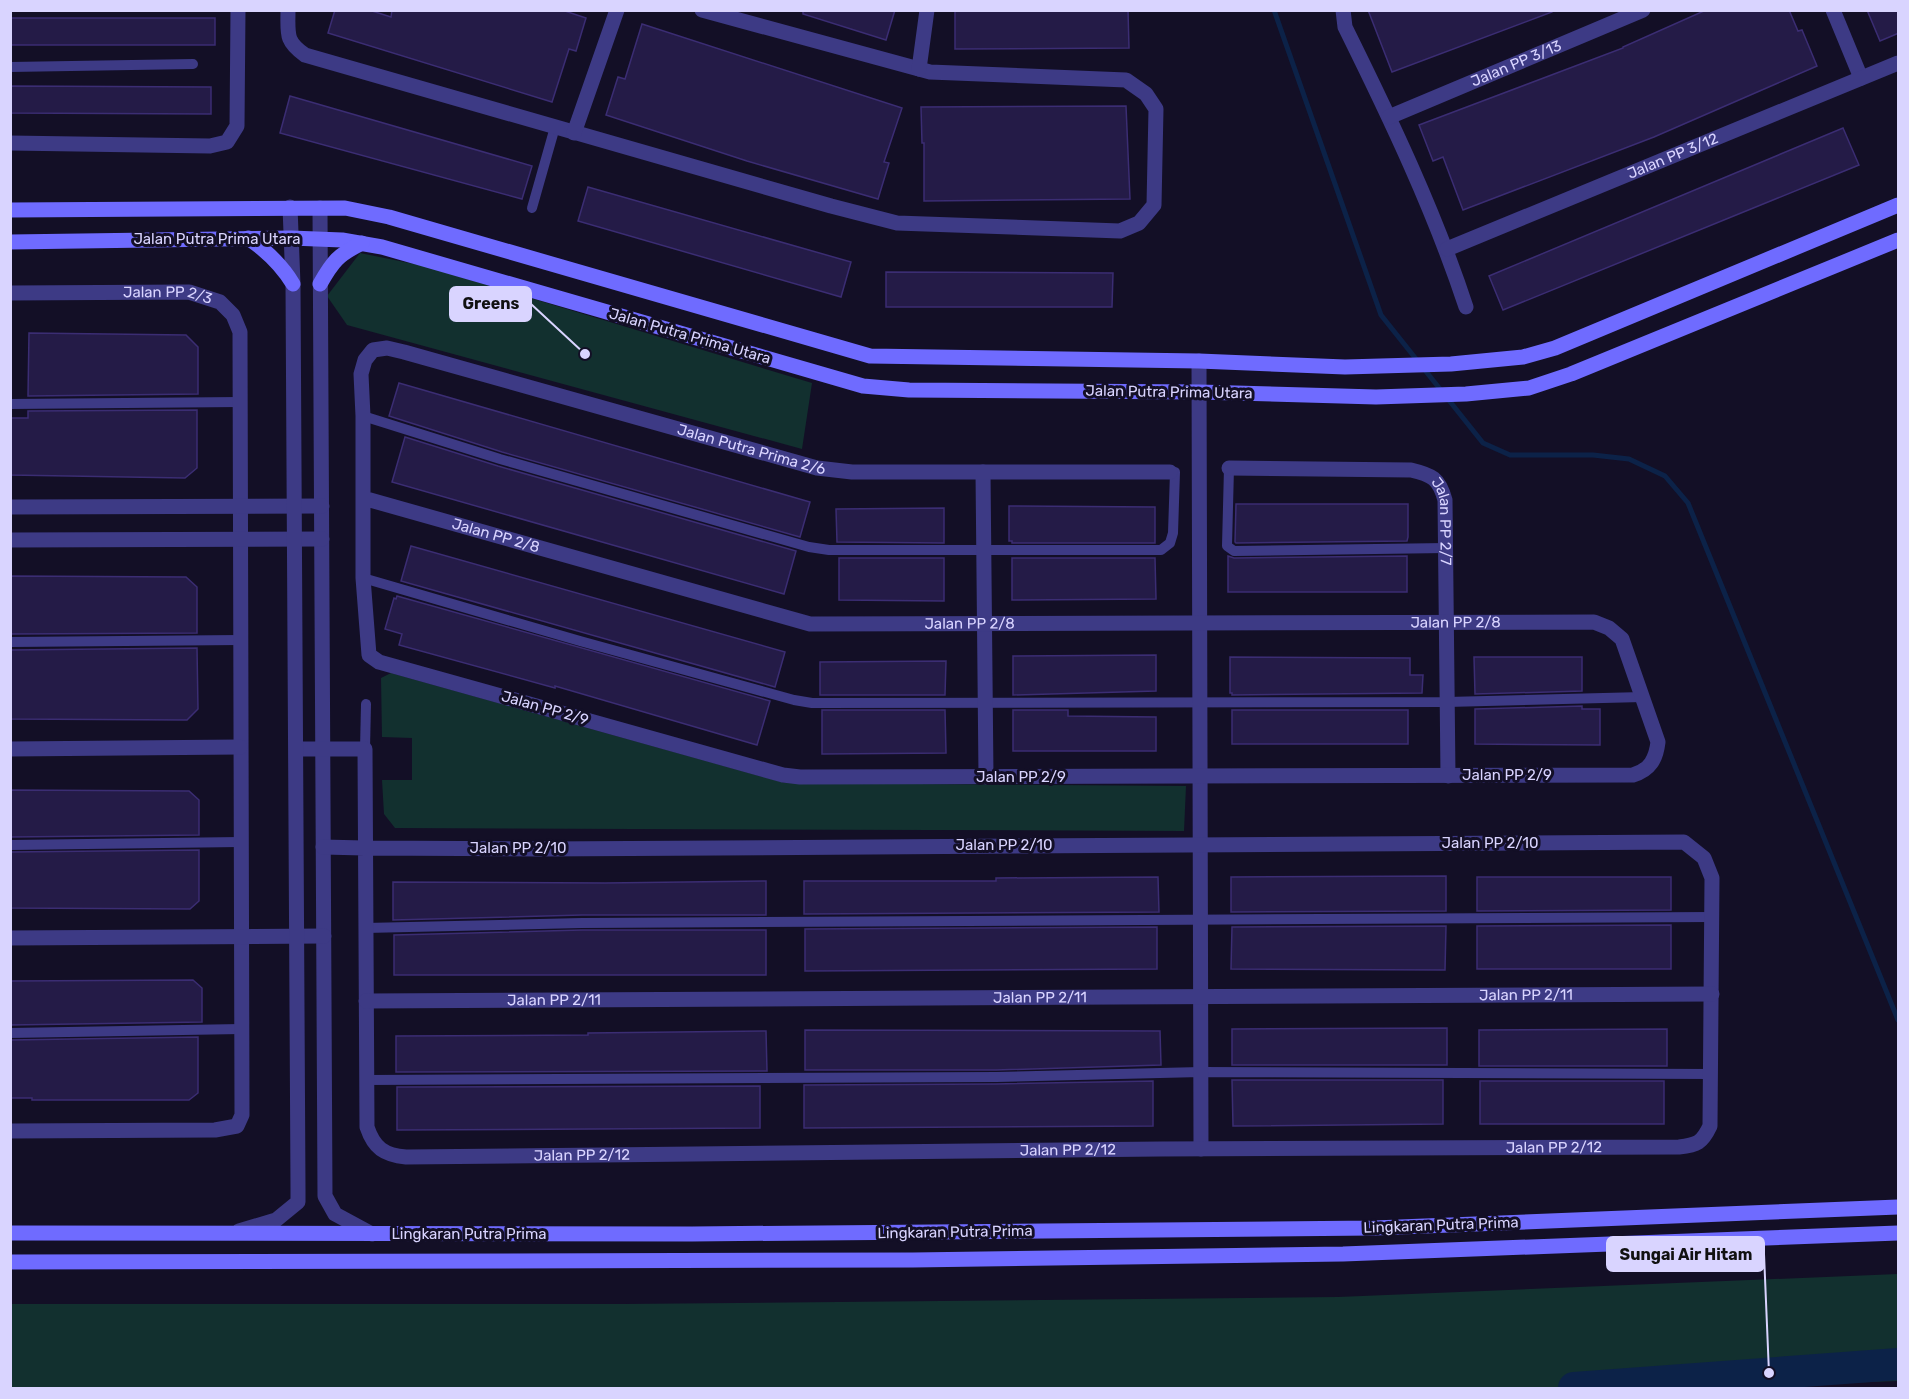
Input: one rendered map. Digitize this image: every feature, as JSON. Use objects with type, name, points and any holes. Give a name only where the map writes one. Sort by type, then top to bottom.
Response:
[{"type":"main road","name":"Jalan Putra Prima Utara","points":[[10,210],[345,208],[388,217],[870,356],[1199,361],[1345,367],[1451,364],[1523,357],[1555,348],[1899,205]]},
{"type":"main road","points":[[248,238],[267,251],[283,267],[293,284]]},
{"type":"main road","name":"Jalan Putra Prima Utara","points":[[10,242],[291,238],[362,243],[863,386],[909,390],[1199,392],[1376,397],[1466,394],[1529,388],[1571,374],[1899,240]]},
{"type":"main road","points":[[320,284],[331,265],[344,252],[362,243]]},
{"type":"main road","name":"Lingkaran Putra Prima","points":[[10,1233],[716,1234],[1374,1228],[1899,1206]]},
{"type":"main road","name":"Lingkaran Putra Prima","points":[[10,1262],[902,1260],[1283,1255],[1899,1233]]},
{"type":"street","points":[[10,144],[210,146],[227,142],[237,126],[238,10]]},
{"type":"street","points":[[288,10],[288,35],[293,46],[305,55],[897,223],[1120,231],[1139,223],[1154,205],[1156,109],[1146,94],[1126,80],[930,72],[702,10]]},
{"type":"street","points":[[574,133],[617,10]]},
{"type":"street","points":[[919,69],[927,10]]},
{"type":"street","points":[[1343,10],[1345,27],[1389,117],[1447,249],[1466,306]]},
{"type":"street","name":"Jalan PP 3/13","points":[[1389,117],[1643,10]]},
{"type":"street","points":[[1833,10],[1861,78]]},
{"type":"street","name":"Jalan PP 3/12","points":[[1447,249],[1899,63]]},
{"type":"street","points":[[230,1234],[276,1220],[298,1202],[297,748],[293,284],[290,207]]},
{"type":"street","points":[[320,208],[325,1196],[335,1214],[372,1234]]},
{"type":"street","name":"Jalan PP 2/3","points":[[10,293],[189,292],[220,302],[233,315],[240,332],[242,1115],[237,1126],[215,1130],[10,1131]]},
{"type":"street","name":"Jalan Putra Prima 2/6","points":[[363,416],[361,375],[365,360],[373,350],[387,348],[816,468],[852,472],[1170,472]]},
{"type":"street","points":[[1199,361],[1201,1149]]},
{"type":"street","points":[[363,416],[363,578]]},
{"type":"street","name":"Jalan PP 2/7","points":[[1229,468],[1411,471],[1426,474],[1441,485],[1445,500],[1448,776]]},
{"type":"street","points":[[983,472],[986,777]]},
{"type":"street","name":"Jalan PP 2/8","points":[[363,498],[810,624],[1594,622],[1609,628],[1622,639],[1643,697]]},
{"type":"street","points":[[10,507],[322,506]]},
{"type":"street","points":[[10,540],[322,539]]},
{"type":"street","name":"Jalan PP 2/9","points":[[363,578],[369,655],[379,662],[783,775],[800,777],[1633,774],[1643,772],[1652,764],[1657,755],[1658,742],[1655,729],[1643,697]]},
{"type":"street","points":[[10,748],[240,747]]},
{"type":"street","points":[[297,748],[365,749],[367,1080]]},
{"type":"street","name":"Jalan PP 2/10","points":[[323,848],[540,849],[1684,842],[1697,852],[1709,867],[1712,878],[1712,917]]},
{"type":"street","points":[[1711,1074],[1712,917]]},
{"type":"street","points":[[10,938],[324,936]]},
{"type":"street","name":"Jalan PP 2/11","points":[[366,1001],[1712,994]]},
{"type":"street","name":"Jalan PP 2/12","points":[[367,1080],[367,1127],[371,1140],[390,1155],[406,1157],[1679,1147],[1695,1145],[1702,1140],[1710,1126],[1711,1074]]},
{"type":"lane","points":[[10,67],[194,64]]},
{"type":"lane","points":[[532,208],[555,127]]},
{"type":"lane","points":[[10,404],[240,402]]},
{"type":"lane","points":[[363,416],[500,459],[810,547],[829,550],[1161,550],[1170,543],[1173,533],[1175,472],[1170,472]]},
{"type":"lane","points":[[1229,468],[1227,546],[1234,551],[1446,548]]},
{"type":"lane","points":[[363,578],[580,641],[812,703],[1200,704],[1447,702],[1643,697]]},
{"type":"lane","points":[[10,642],[240,640]]},
{"type":"lane","points":[[365,749],[366,704]]},
{"type":"lane","points":[[10,845],[240,842]]},
{"type":"lane","points":[[365,928],[594,923],[1712,917]]},
{"type":"lane","points":[[10,1033],[241,1029]]},
{"type":"lane","points":[[367,1080],[996,1077],[1201,1072],[1711,1074]]},
{"type":"green space","points":[[360,253],[424,266],[812,383],[802,449],[347,325],[327,296]]},
{"type":"green space","points":[[391,673],[785,783],[1186,786],[1184,831],[395,828],[384,814],[382,780],[412,780],[412,738],[382,737],[381,678]]},
{"type":"green space","points":[[1898,1274],[1898,1381],[1710,1388],[11,1388],[11,1304],[625,1304],[1338,1297]]},
{"type":"building","points":[[335,10],[369,10],[391,17],[392,10],[562,10],[586,18],[576,51],[569,49],[552,102],[328,33]]},
{"type":"building","points":[[803,10],[895,10],[886,40],[803,14]]},
{"type":"building","points":[[955,10],[1128,10],[1129,48],[955,49]]},
{"type":"building","points":[[1368,10],[1552,10],[1552,12],[1392,72]]},
{"type":"building","points":[[1706,10],[1789,10],[1798,31],[1802,30],[1817,66],[1654,137],[1463,210],[1443,157],[1433,161],[1419,125],[1623,48]]},
{"type":"building","points":[[1867,10],[1899,10],[1899,33],[1880,41]]},
{"type":"building","points":[[10,18],[215,18],[215,45],[10,45]]},
{"type":"building","points":[[642,24],[902,108],[884,162],[889,163],[878,199],[747,161],[606,115],[618,77],[625,79]]},
{"type":"building","points":[[10,86],[211,87],[211,114],[10,113]]},
{"type":"building","points":[[290,96],[532,166],[522,199],[280,133]]},
{"type":"building","points":[[1126,106],[1130,199],[924,201],[924,143],[922,143],[921,107]]},
{"type":"building","points":[[1843,128],[1859,165],[1503,310],[1489,276]]},
{"type":"building","points":[[588,187],[851,262],[841,297],[578,221]]},
{"type":"building","points":[[886,272],[1113,273],[1112,307],[886,307]]},
{"type":"building","points":[[29,333],[186,335],[198,347],[198,394],[28,396]]},
{"type":"building","points":[[399,383],[810,502],[800,537],[502,452],[389,416]]},
{"type":"building","points":[[197,410],[197,468],[185,478],[10,475],[10,418],[28,418],[28,411]]},
{"type":"building","points":[[405,437],[498,466],[796,551],[784,594],[392,482]]},
{"type":"building","points":[[1236,504],[1408,504],[1408,537],[1407,541],[1236,543]]},
{"type":"building","points":[[1009,506],[1155,507],[1155,543],[1012,543],[1009,541]]},
{"type":"building","points":[[944,508],[944,543],[837,542],[836,509]]},
{"type":"building","points":[[411,546],[785,652],[775,687],[401,581]]},
{"type":"building","points":[[1228,556],[1234,558],[1407,556],[1407,592],[1228,592]]},
{"type":"building","points":[[839,558],[944,558],[944,601],[839,600]]},
{"type":"building","points":[[1012,558],[1155,558],[1156,599],[1012,600]]},
{"type":"building","points":[[10,576],[186,577],[197,587],[197,633],[10,634]]},
{"type":"building","points":[[397,596],[770,701],[757,745],[555,686],[555,688],[399,645],[402,634],[385,629],[394,598],[396,599]]},
{"type":"building","points":[[197,648],[198,709],[187,720],[10,719],[10,650]]},
{"type":"building","points":[[1156,655],[1156,691],[1013,695],[1013,656]]},
{"type":"building","points":[[1230,657],[1410,658],[1410,675],[1423,675],[1422,693],[1232,695],[1230,693]]},
{"type":"building","points":[[1474,657],[1582,657],[1582,691],[1475,694]]},
{"type":"building","points":[[946,661],[945,695],[820,695],[820,662]]},
{"type":"building","points":[[1582,706],[1582,709],[1600,709],[1600,745],[1475,744],[1475,709]]},
{"type":"building","points":[[822,710],[945,710],[946,753],[822,754]]},
{"type":"building","points":[[1013,710],[1068,710],[1068,716],[1156,717],[1156,751],[1013,751]]},
{"type":"building","points":[[1232,710],[1408,710],[1408,744],[1232,744]]},
{"type":"building","points":[[10,790],[189,791],[199,800],[199,835],[10,837]]},
{"type":"building","points":[[199,850],[199,901],[190,909],[10,908],[10,852]]},
{"type":"building","points":[[1446,876],[1446,911],[1231,912],[1231,877]]},
{"type":"building","points":[[1158,877],[1159,912],[804,914],[804,881],[996,881],[996,878]]},
{"type":"building","points":[[1477,877],[1671,877],[1671,910],[1477,911]]},
{"type":"building","points":[[766,881],[766,915],[582,915],[393,920],[393,882]]},
{"type":"building","points":[[1671,925],[1671,969],[1477,969],[1477,926]]},
{"type":"building","points":[[1446,926],[1445,970],[1231,969],[1232,927]]},
{"type":"building","points":[[1157,927],[1157,969],[805,971],[805,929]]},
{"type":"building","points":[[582,930],[766,930],[766,975],[394,975],[394,935]]},
{"type":"building","points":[[193,980],[202,988],[202,1022],[10,1025],[10,981]]},
{"type":"building","points":[[1447,1028],[1447,1065],[1232,1065],[1232,1029]]},
{"type":"building","points":[[1667,1029],[1667,1066],[1479,1066],[1479,1030]]},
{"type":"building","points":[[805,1030],[1160,1031],[1161,1065],[996,1070],[805,1070]]},
{"type":"building","points":[[766,1031],[767,1071],[396,1072],[396,1036]]},
{"type":"building","points":[[198,1037],[198,1093],[189,1100],[10,1098],[10,1040]]},
{"type":"building","points":[[1232,1080],[1443,1080],[1443,1124],[1233,1126]]},
{"type":"building","points":[[1153,1081],[1153,1126],[804,1128],[804,1085]]},
{"type":"building","points":[[1480,1081],[1664,1081],[1664,1124],[1480,1124]]},
{"type":"building","points":[[760,1086],[760,1128],[397,1130],[397,1087]]},
{"type":"waterway","points":[[1274,10],[1381,315],[1483,443],[1510,455],[1593,455],[1629,459],[1665,476],[1688,503],[1898,1020]]},
{"type":"waterway","points":[[1574,1388],[1898,1364]]},
{"type":"place","name":"Greens","points":[[585,354]]},
{"type":"place","name":"Sungai Air Hitam","points":[[1769,1373]]}]
